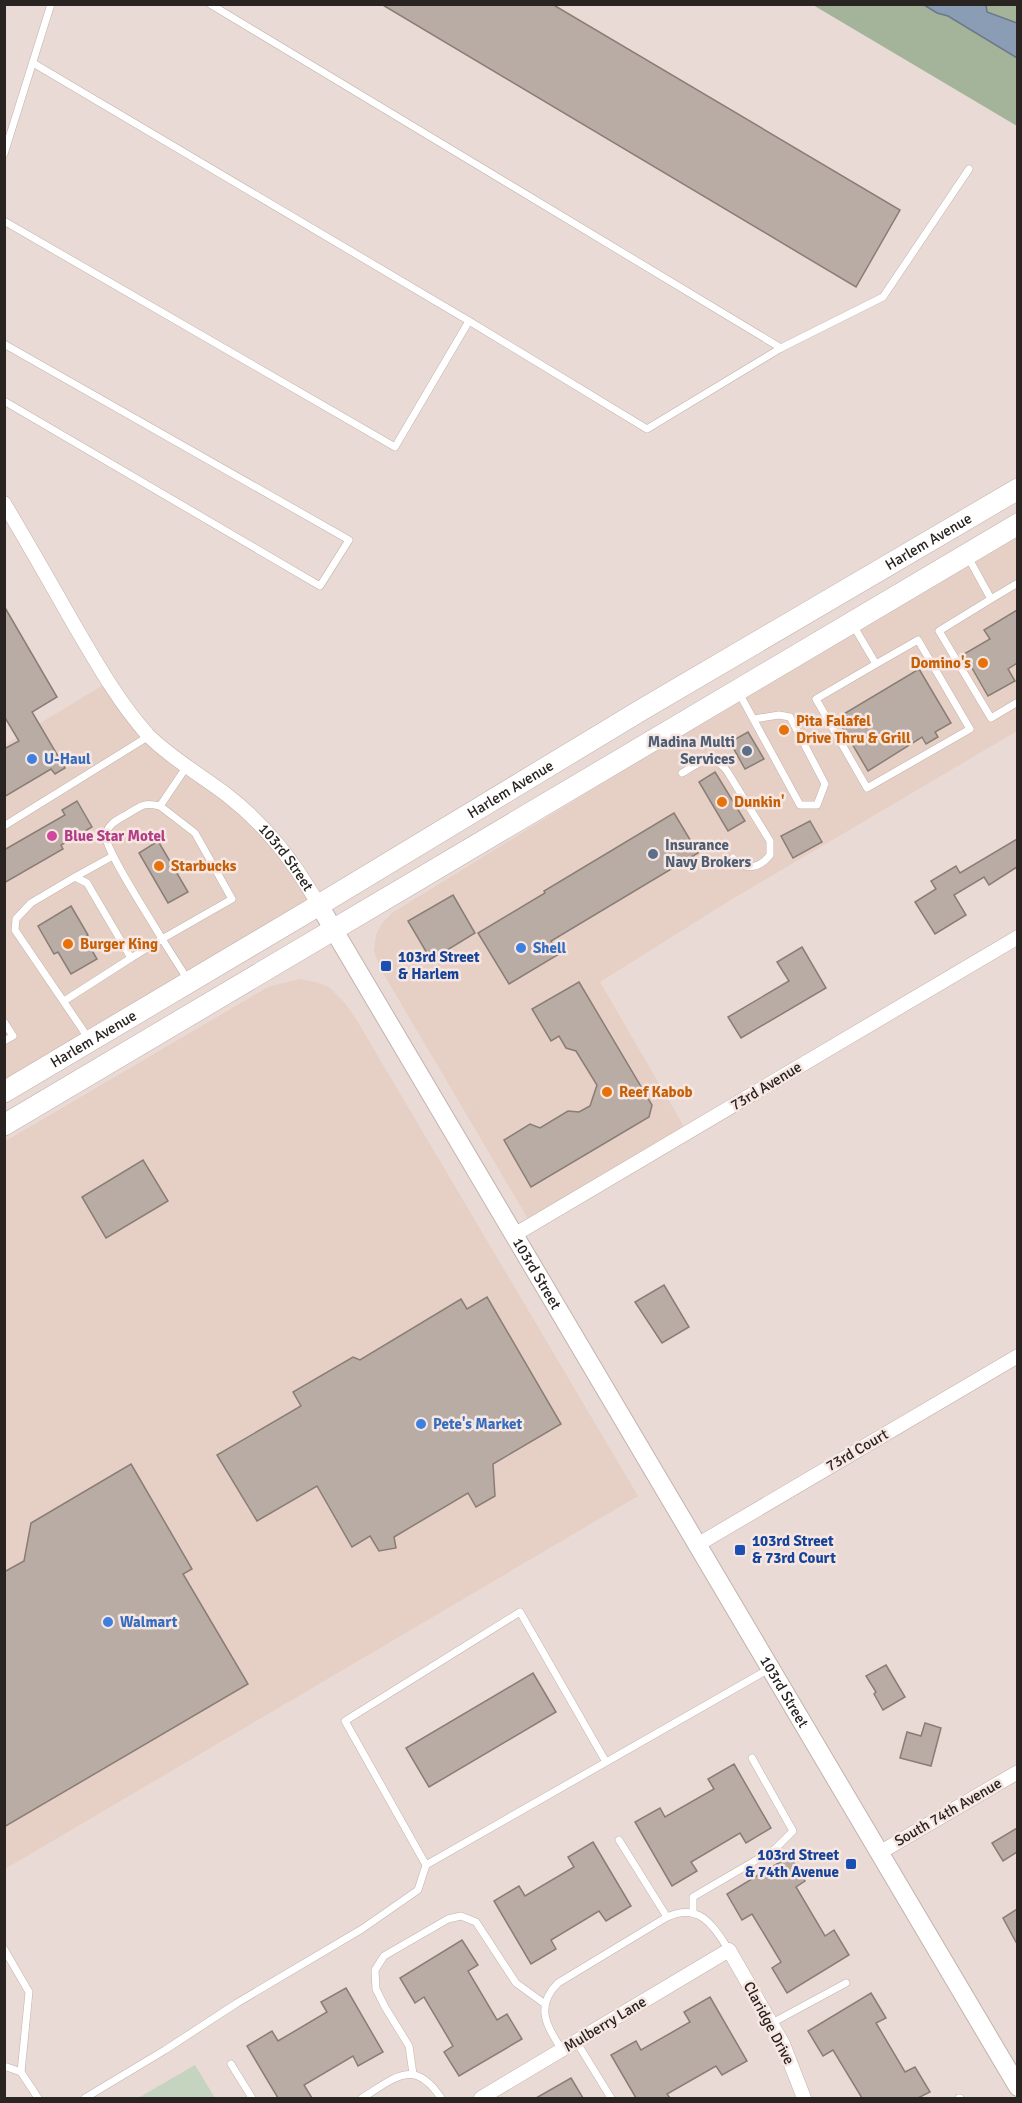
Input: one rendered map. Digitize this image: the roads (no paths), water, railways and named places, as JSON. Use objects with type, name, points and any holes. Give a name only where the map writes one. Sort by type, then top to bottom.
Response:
[{"type":"main road","name":"Harlem Avenue","points":[[4,1092],[643,709],[1017,489]]},
{"type":"main road","name":"Harlem Avenue","points":[[4,1125],[1017,524]]},
{"type":"street","name":"103rd Street","points":[[4,503],[115,693],[149,736],[228,796],[281,846],[299,871],[1017,2087]]},
{"type":"street","name":"73rd Avenue","points":[[514,1235],[1017,937]]},
{"type":"street","name":"73rd Court","points":[[697,1545],[1017,1356]]},
{"type":"street","name":"South 74th Avenue","points":[[879,1853],[1017,1772]]},
{"type":"street","name":"Claridge Drive","points":[[729,1950],[772,2023],[791,2061],[804,2098]]},
{"type":"street","name":"Mulberry Lane","points":[[481,2098],[729,1950]]},
{"type":"lane","points":[[4,154],[51,4]]},
{"type":"lane","points":[[210,4],[781,348]]},
{"type":"lane","points":[[33,63],[647,429],[781,348],[884,297],[969,169]]},
{"type":"lane","points":[[4,221],[395,447],[469,321]]},
{"type":"lane","points":[[4,344],[349,540],[320,586],[4,401]]},
{"type":"lane","points":[[967,554],[991,599]]},
{"type":"lane","points":[[1017,583],[939,631],[991,718],[1017,702]]},
{"type":"lane","points":[[852,623],[876,664]]},
{"type":"lane","points":[[918,640],[970,729],[867,788],[816,699],[876,664],[918,640]]},
{"type":"lane","points":[[737,690],[800,805],[818,805],[825,784],[790,717],[780,714],[754,719]]},
{"type":"lane","points":[[4,826],[149,736]]},
{"type":"lane","points":[[682,773],[706,760],[718,762],[727,771],[770,842],[770,855],[760,864],[745,867],[733,858]]},
{"type":"lane","points":[[160,806],[187,765]]},
{"type":"lane","points":[[63,1002],[162,939],[232,900],[195,833],[160,806],[146,803],[113,822],[107,830],[106,839],[113,856],[162,939],[189,983]]},
{"type":"lane","points":[[90,1041],[15,930],[16,919],[32,903],[113,856]]},
{"type":"lane","points":[[75,877],[87,883],[131,958]]},
{"type":"lane","points":[[4,1022],[13,1036],[4,1041]]},
{"type":"lane","points":[[426,1865],[345,1721],[520,1612],[606,1762]]},
{"type":"lane","points":[[85,2098],[362,1929],[418,1890],[426,1865],[770,1668]]},
{"type":"lane","points":[[693,1913],[693,1897],[775,1848],[793,1831],[752,1758]]},
{"type":"lane","points":[[619,1839],[667,1917]]},
{"type":"lane","points":[[562,2050],[546,2020],[545,2004],[548,1995],[558,1983],[667,1917],[678,1912],[693,1913],[711,1922],[729,1950]]},
{"type":"lane","points":[[413,2074],[409,2046],[376,1989],[375,1970],[384,1956],[448,1919],[461,1916],[469,1917],[476,1922],[508,1974],[516,1983],[545,2004]]},
{"type":"lane","points":[[4,1949],[28,1992],[21,2072]]},
{"type":"lane","points":[[772,2023],[846,1983]]},
{"type":"lane","points":[[576,2041],[611,2098]]},
{"type":"lane","points":[[231,2064],[252,2098]]},
{"type":"lane","points":[[4,2066],[21,2072],[38,2098]]},
{"type":"lane","points":[[362,2098],[401,2075],[413,2074],[428,2081],[441,2098]]},
{"type":"water","points":[[924,5],[986,5],[987,12],[1017,23],[1017,58],[948,16],[937,13]]},
{"type":"place","name":"Domino's","points":[[983,663]]},
{"type":"place","name":"Pita Falafel Drive Thru & Grill","points":[[784,730]]},
{"type":"place","name":"Madina Multi Services","points":[[747,751]]},
{"type":"place","name":"U-Haul","points":[[32,759]]},
{"type":"place","name":"Dunkin'","points":[[722,802]]},
{"type":"place","name":"Blue Star Motel","points":[[52,836]]},
{"type":"place","name":"Insurance Navy Brokers","points":[[653,854]]},
{"type":"place","name":"Starbucks","points":[[159,866]]},
{"type":"place","name":"Burger King","points":[[68,944]]},
{"type":"place","name":"Shell","points":[[521,948]]},
{"type":"place","name":"103rd Street & Harlem","points":[[386,966]]},
{"type":"place","name":"Reef Kabob","points":[[607,1092]]},
{"type":"place","name":"Pete's Market","points":[[421,1424]]},
{"type":"place","name":"103rd Street & 73rd Court","points":[[740,1550]]},
{"type":"place","name":"Walmart","points":[[108,1622]]},
{"type":"place","name":"103rd Street & 74th Avenue","points":[[851,1864]]}]
